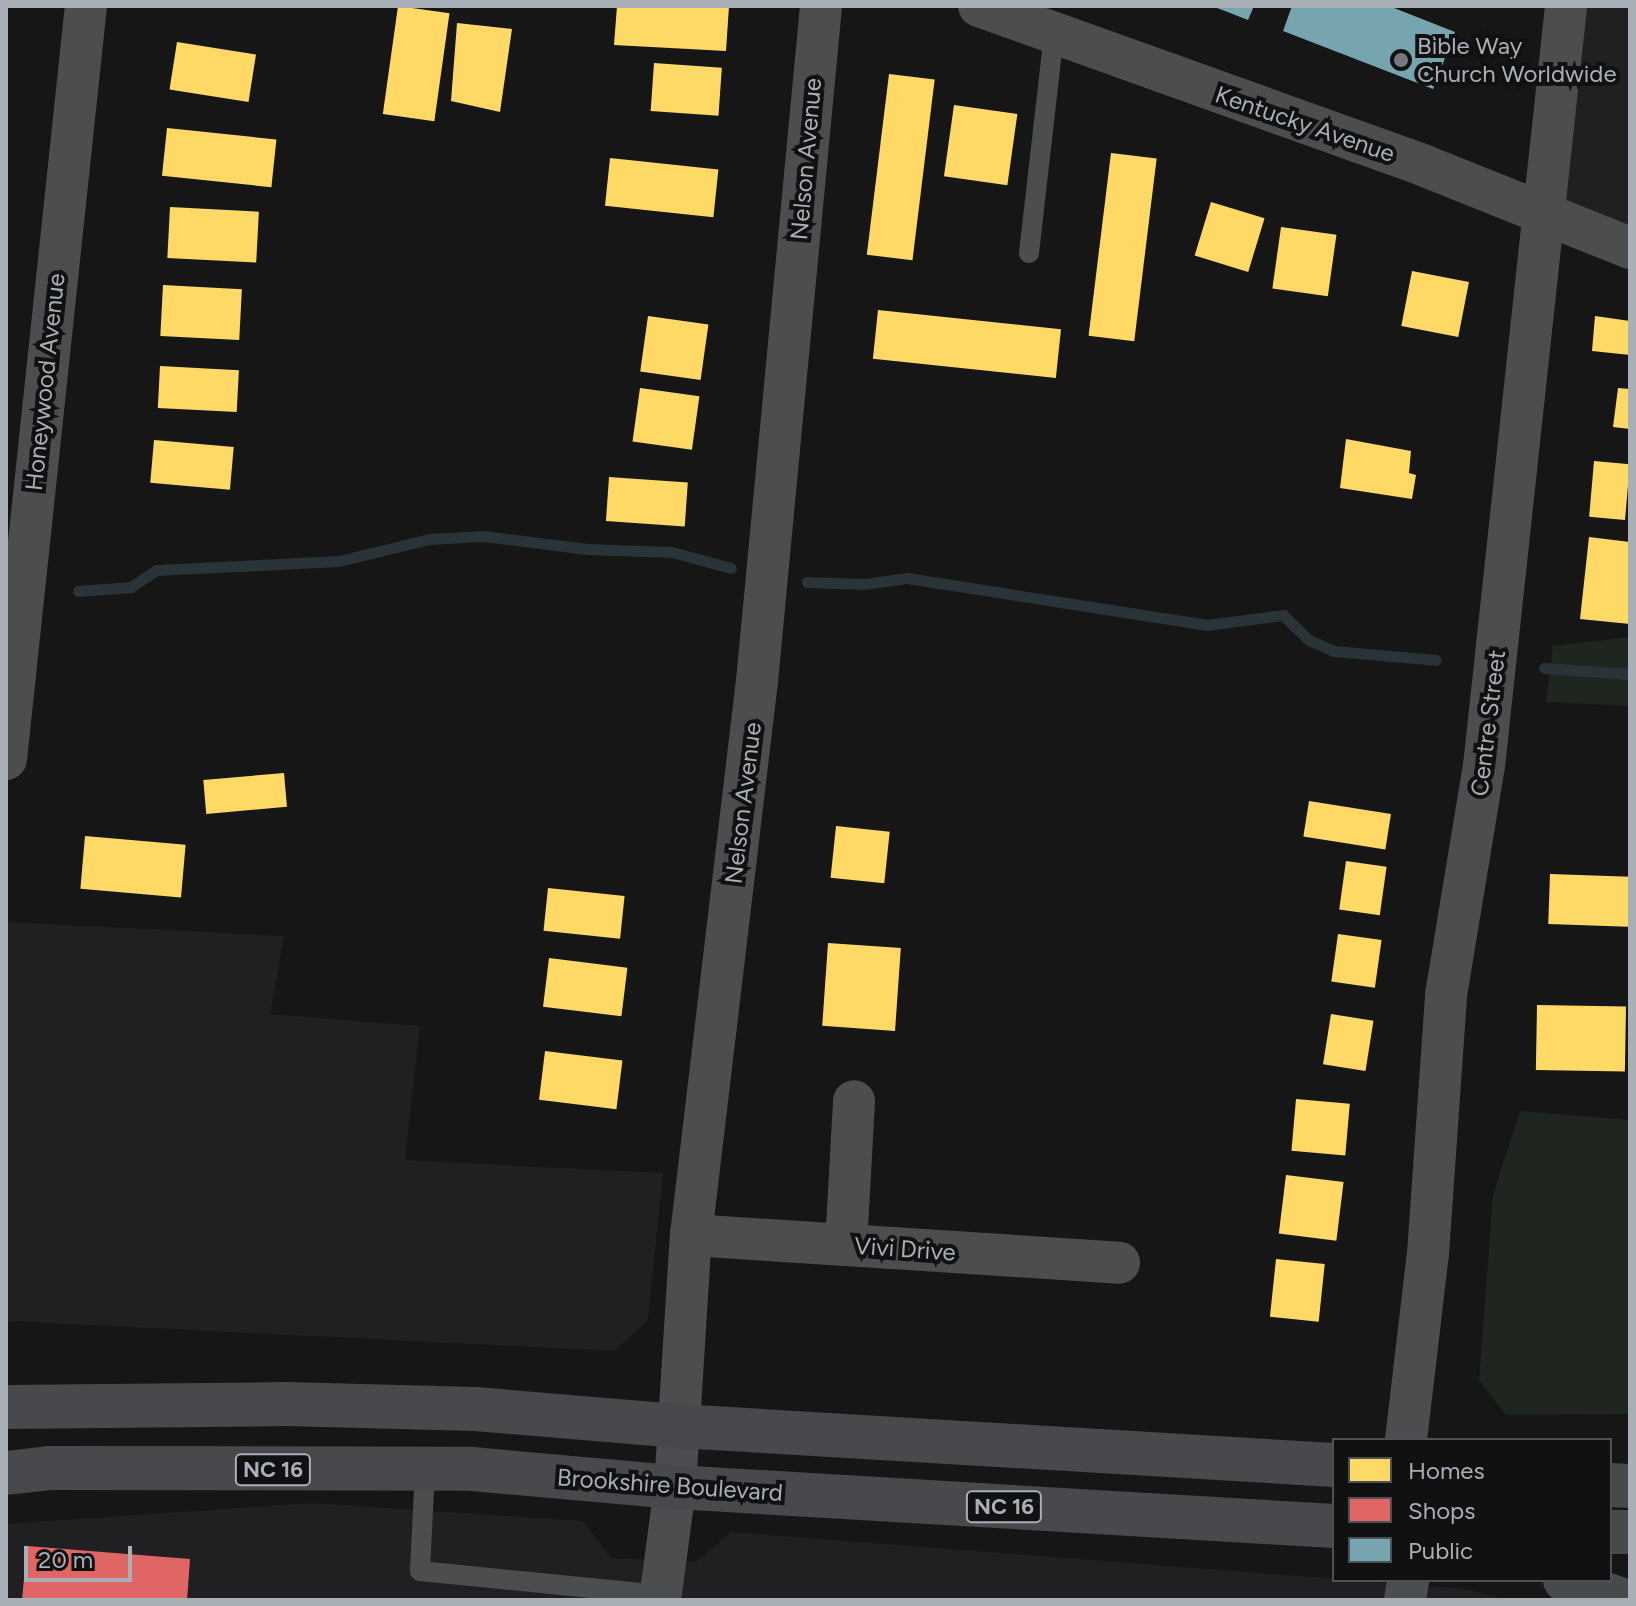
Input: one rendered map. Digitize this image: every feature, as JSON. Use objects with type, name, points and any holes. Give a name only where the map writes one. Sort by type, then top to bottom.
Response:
[{"type":"highway","points":[[6,1407],[336,1404],[475,1409],[679,1426],[1332,1465]]},
{"type":"highway","name":"Brookshire Boulevard","points":[[6,1473],[49,1468],[425,1469],[1332,1526]]},
{"type":"highway","points":[[1571,1582],[1622,1600]]},
{"type":"street","name":"Honeywood Avenue","points":[[6,759],[86,6]]},
{"type":"street","name":"Nelson Avenue","points":[[661,1597],[675,1487],[691,1235],[757,681],[821,6]]},
{"type":"street","name":"Kentucky Avenue","points":[[979,6],[1630,248]]},
{"type":"street","name":"Centre Street","points":[[1406,1438],[1428,1254],[1446,995],[1484,766],[1566,6]]},
{"type":"street","points":[[846,1245],[854,1101]]},
{"type":"street","name":"Vivi Drive","points":[[691,1235],[1119,1263]]},
{"type":"lane","points":[[1029,253],[1054,34]]},
{"type":"lane","points":[[425,1469],[420,1571],[661,1597]]},
{"type":"shaded area","points":[[1573,6],[1630,6],[1630,228],[1550,200]]},
{"type":"shaded area","points":[[1630,637],[1630,706],[1546,702],[1553,646]]},
{"type":"shaded area","points":[[6,922],[284,936],[270,1014],[420,1026],[405,1160],[663,1173],[648,1320],[615,1351],[6,1321]]},
{"type":"shaded area","points":[[1520,1111],[1630,1120],[1630,1414],[1506,1415],[1479,1380],[1493,1195]]},
{"type":"shaded area","points":[[312,1503],[583,1521],[611,1558],[696,1562],[731,1532],[1332,1579],[1332,1582],[1466,1589],[1507,1600],[6,1600],[6,1524]]},
{"type":"building: Homes","points":[[398,6],[449,13],[434,121],[383,114]]},
{"type":"building: Homes","points":[[617,6],[729,6],[726,51],[614,45]]},
{"type":"building: Homes","points":[[457,23],[512,29],[500,112],[451,101]]},
{"type":"building: Homes","points":[[177,42],[256,55],[249,102],[169,89]]},
{"type":"building: Homes","points":[[654,63],[722,68],[718,116],[651,111]]},
{"type":"building: Homes","points":[[889,74],[935,80],[912,260],[867,255]]},
{"type":"building: Homes","points":[[954,105],[1017,114],[1007,185],[944,176]]},
{"type":"building: Homes","points":[[167,128],[276,139],[271,187],[162,176]]},
{"type":"building: Homes","points":[[1111,153],[1157,159],[1134,341],[1089,336]]},
{"type":"building: Homes","points":[[610,158],[718,169],[713,217],[605,206]]},
{"type":"building: Homes","points":[[1211,202],[1265,218],[1248,272],[1195,256]]},
{"type":"building: Homes","points":[[170,207],[259,212],[256,263],[167,258]]},
{"type":"building: Homes","points":[[1281,227],[1336,235],[1328,296],[1272,288]]},
{"type":"building: Homes","points":[[1412,271],[1469,282],[1458,337],[1401,326]]},
{"type":"building: Homes","points":[[163,285],[242,289],[239,340],[160,336]]},
{"type":"building: Homes","points":[[878,310],[1061,329],[1056,378],[873,359]]},
{"type":"building: Homes","points":[[648,316],[708,324],[701,380],[640,371]]},
{"type":"building: Homes","points":[[1595,316],[1630,321],[1630,355],[1592,351]]},
{"type":"building: Homes","points":[[160,366],[239,370],[237,412],[158,408]]},
{"type":"building: Homes","points":[[640,388],[699,396],[692,450],[632,441]]},
{"type":"building: Homes","points":[[1618,388],[1630,389],[1630,429],[1613,427]]},
{"type":"building: Homes","points":[[1346,439],[1411,451],[1409,473],[1416,475],[1412,499],[1340,488]]},
{"type":"building: Homes","points":[[154,440],[234,447],[230,490],[150,483]]},
{"type":"building: Homes","points":[[1594,461],[1630,464],[1625,520],[1589,517]]},
{"type":"building: Homes","points":[[609,477],[688,483],[685,526],[606,521]]},
{"type":"building: Homes","points":[[1589,537],[1630,542],[1630,624],[1580,619]]},
{"type":"building: Homes","points":[[284,773],[287,807],[206,814],[203,780]]},
{"type":"building: Homes","points":[[1309,801],[1391,814],[1385,850],[1303,837]]},
{"type":"building: Homes","points":[[836,826],[890,832],[884,883],[831,878]]},
{"type":"building: Homes","points":[[85,836],[186,845],[181,898],[80,889]]},
{"type":"building: Homes","points":[[1346,861],[1387,867],[1380,915],[1339,910]]},
{"type":"building: Homes","points":[[1550,874],[1630,877],[1628,927],[1548,924]]},
{"type":"building: Homes","points":[[548,888],[625,896],[620,939],[544,931]]},
{"type":"building: Homes","points":[[1338,934],[1382,940],[1375,988],[1331,982]]},
{"type":"building: Homes","points":[[828,943],[901,948],[895,1031],[822,1026]]},
{"type":"building: Homes","points":[[549,958],[627,968],[621,1016],[543,1007]]},
{"type":"building: Homes","points":[[1537,1005],[1626,1007],[1625,1072],[1536,1070]]},
{"type":"building: Homes","points":[[1331,1014],[1373,1021],[1365,1071],[1323,1064]]},
{"type":"building: Homes","points":[[545,1051],[622,1061],[616,1109],[539,1100]]},
{"type":"building: Homes","points":[[1296,1099],[1350,1104],[1345,1156],[1291,1151]]},
{"type":"building: Homes","points":[[1286,1175],[1344,1182],[1336,1241],[1279,1234]]},
{"type":"building: Homes","points":[[1276,1259],[1325,1264],[1319,1322],[1270,1317]]},
{"type":"building: Shops","points":[[27,1546],[190,1559],[187,1600],[22,1600]]},
{"type":"building: Public","points":[[1212,6],[1254,6],[1248,20]]},
{"type":"building: Public","name":"Bible Way Church Worldwide","points":[[1292,6],[1389,6],[1455,32],[1433,89],[1283,31]]},
{"type":"waterway","points":[[78,591],[131,587],[156,570],[339,561],[429,539],[483,536],[587,549],[672,552],[731,568]]},
{"type":"waterway","points":[[807,582],[864,584],[907,578],[1207,625],[1283,615],[1309,640],[1334,651],[1436,660]]},
{"type":"waterway","points":[[1544,668],[1630,674]]},
{"type":"place","name":"Bible Way Church Worldwide","points":[[1401,60]]}]
